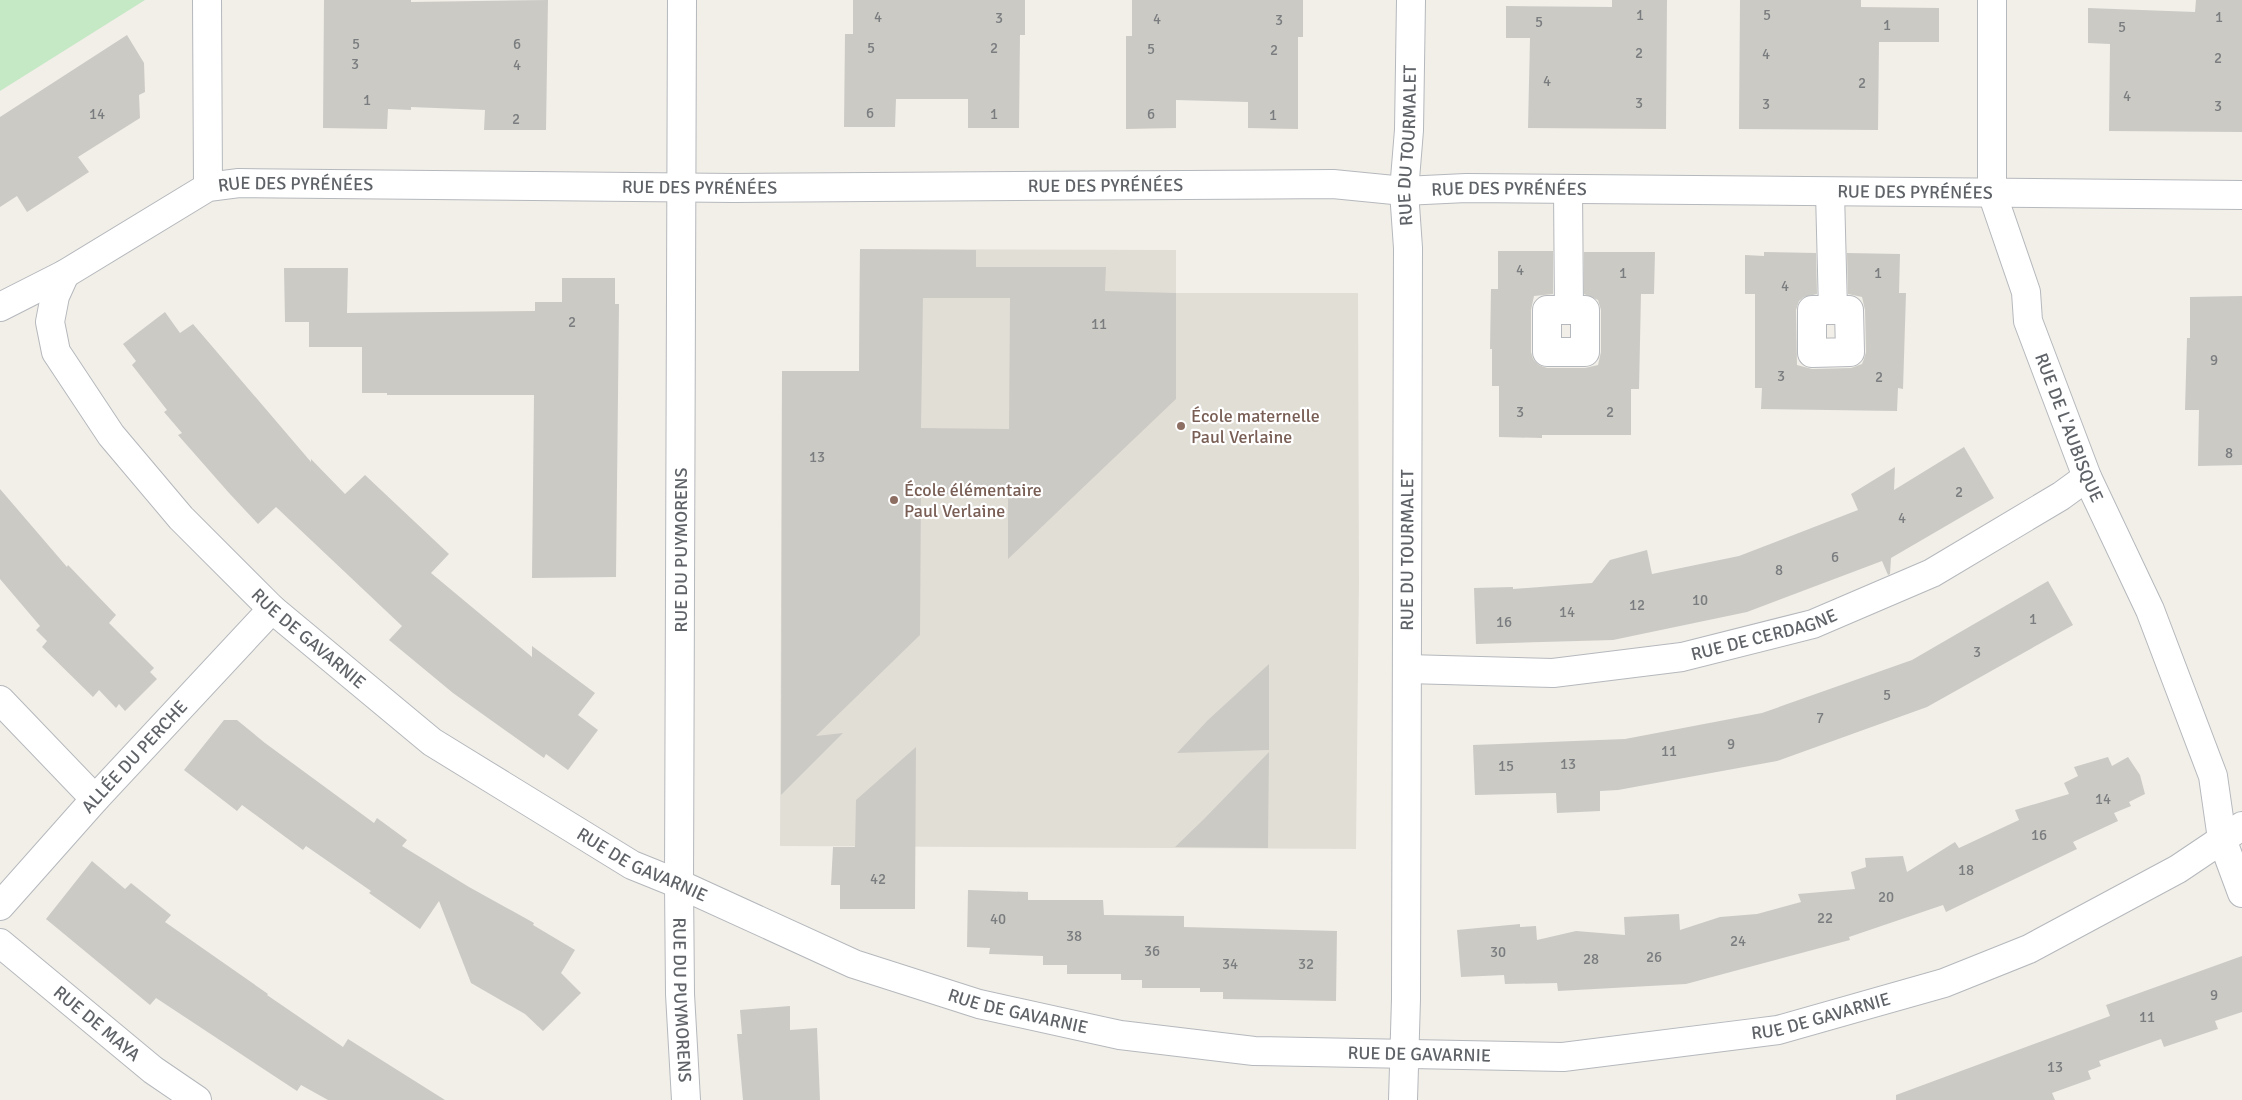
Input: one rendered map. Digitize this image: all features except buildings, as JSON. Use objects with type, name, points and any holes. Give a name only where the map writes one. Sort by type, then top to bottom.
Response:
[{"type":"street","points":[[207,0],[208,187]]},
{"type":"street","name":"RUE DU PUYMORENS","points":[[682,0],[679,884],[680,994],[686,1100]]},
{"type":"street","name":"RUE DU TOURMALET","points":[[1403,1100],[1408,248],[1404,190],[1409,130],[1411,0]]},
{"type":"street","name":"RUE DE L'AUBISQUE","points":[[1992,0],[1992,193],[2026,292],[2028,321],[2087,477],[2150,610],[2213,776],[2232,832],[2242,893]]},
{"type":"street","name":"RUE DES PYRÉNÉES","points":[[0,308],[64,274],[208,187],[239,183],[682,187],[1333,184],[1404,190],[1466,188],[2242,195]]},
{"type":"street","points":[[1568,189],[1569,310]]},
{"type":"street","points":[[1830,192],[1833,310]]},
{"type":"street","name":"RUE DE GAVARNIE","points":[[64,274],[55,296],[50,322],[56,352],[118,442],[182,518],[272,609],[432,742],[632,865],[679,884],[854,964],[979,1004],[1120,1035],[1254,1051],[1404,1052],[1460,1056],[1563,1057],[1778,1030],[1944,984],[2029,949],[2178,869],[2232,832]]},
{"type":"street","name":"RUE DE CERDAGNE","points":[[1407,669],[1552,673],[1682,657],[1813,624],[1932,573],[2061,496],[2087,477]]},
{"type":"street","name":"ALLÉE DU PERCHE","points":[[0,906],[95,799],[272,609]]},
{"type":"street","points":[[0,700],[95,799]]},
{"type":"street","name":"RUE DE MAYA","points":[[0,943],[153,1070],[197,1100]]},
{"type":"shaded area","name":"École élémentaire Paul Verlaine","points":[[860,249],[1176,250],[1176,293],[1358,293],[1359,582],[1356,849],[780,846],[782,371],[859,371]]},
{"type":"green space","points":[[0,0],[145,0],[0,91]]},
{"type":"place","name":"École maternelle Paul Verlaine","points":[[1181,426]]},
{"type":"place","name":"École élémentaire Paul Verlaine","points":[[894,500]]}]
